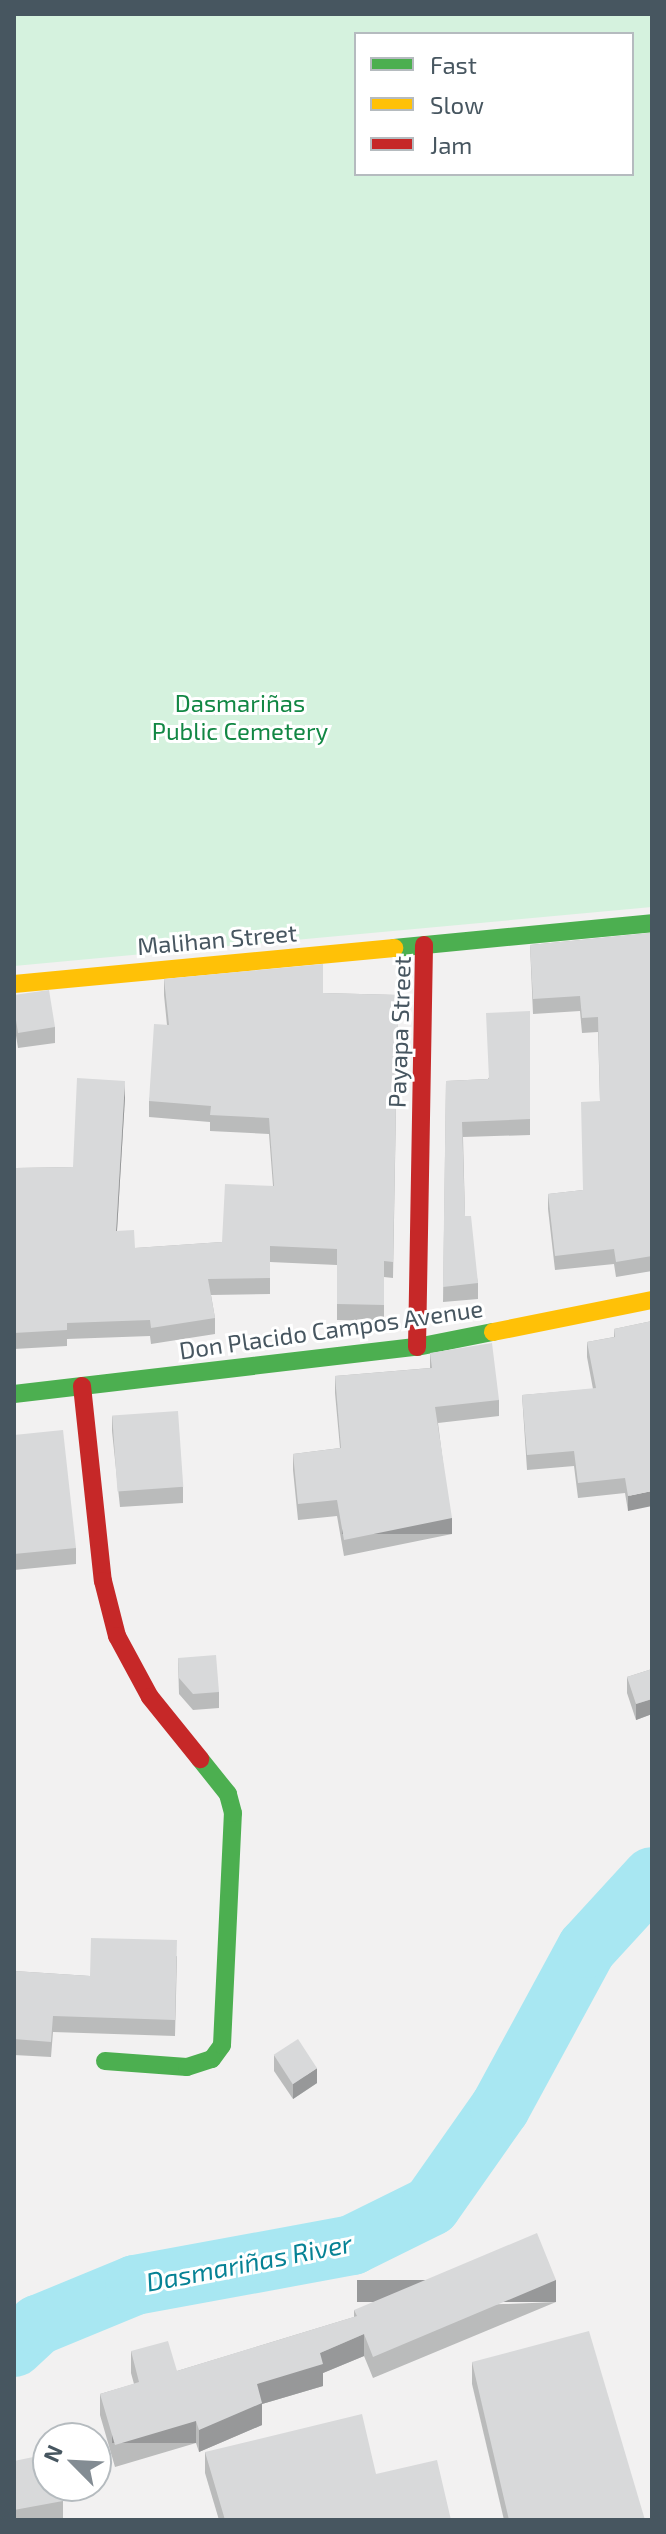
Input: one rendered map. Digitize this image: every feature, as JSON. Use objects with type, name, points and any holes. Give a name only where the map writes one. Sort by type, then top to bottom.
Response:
[{"type":"street","name":"Payapa Street","points":[[417,1347],[424,945],[652,923]]},
{"type":"street","name":"Malihan Street","points":[[14,984],[424,945]]},
{"type":"street","name":"Don Placido Campos Avenue","points":[[14,1394],[417,1347],[652,1300]]},
{"type":"street","points":[[82,1386],[103,1581],[117,1636],[150,1697],[228,1794],[233,1813],[222,2045],[212,2059],[187,2067],[105,2061]]},
{"type":"green space","name":"Dasmariñas Public Cemetery","points":[[16,14],[652,14],[652,907],[14,966]]},
{"type":"building","points":[[652,933],[652,1256],[616,1262],[614,1249],[555,1256],[548,1194],[583,1190],[581,1102],[600,1101],[598,1017],[582,1018],[580,996],[533,999],[530,945]]},
{"type":"building","points":[[323,964],[323,993],[398,995],[393,1262],[384,1261],[384,1305],[337,1304],[337,1249],[270,1246],[270,1278],[208,1279],[215,1318],[151,1328],[150,1320],[67,1323],[67,1330],[14,1333],[14,1161],[16,1168],[73,1167],[77,1078],[125,1081],[116,1231],[134,1230],[135,1248],[222,1242],[225,1184],[274,1186],[269,1118],[210,1115],[211,1106],[149,1101],[154,1024],[169,1025],[164,979]]},
{"type":"building","points":[[49,990],[55,1027],[18,1033],[14,995]]},
{"type":"building","points":[[530,1011],[530,1119],[462,1122],[465,1216],[471,1216],[478,1283],[443,1287],[446,1081],[489,1079],[486,1013]]},
{"type":"building","points":[[652,1321],[652,1491],[628,1496],[625,1478],[578,1483],[574,1451],[527,1455],[522,1395],[596,1388],[587,1342],[615,1337],[614,1329]]},
{"type":"building","points":[[492,1343],[499,1400],[435,1407],[452,1518],[344,1540],[337,1500],[298,1504],[293,1454],[341,1448],[335,1376],[432,1368],[430,1353]]},
{"type":"building","points":[[178,1411],[183,1487],[117,1491],[112,1416]]},
{"type":"building","points":[[63,1430],[76,1548],[14,1554],[14,1435]]},
{"type":"building","points":[[216,1655],[219,1692],[193,1694],[179,1678],[178,1658]]},
{"type":"building","points":[[652,1669],[652,1699],[636,1704],[627,1677]]},
{"type":"building","points":[[91,1938],[177,1940],[175,2020],[53,2016],[51,2042],[14,2039],[14,1971],[90,1976]]},
{"type":"building","points":[[298,2039],[317,2068],[293,2084],[274,2055]]},
{"type":"building","points":[[537,2233],[556,2280],[373,2357],[364,2334],[320,2353],[323,2364],[257,2384],[262,2403],[199,2430],[196,2421],[115,2445],[112,2422],[108,2422],[100,2394],[139,2382],[131,2351],[168,2341],[177,2371],[357,2316],[354,2310]]},
{"type":"building","points":[[589,2331],[645,2520],[509,2520],[472,2362]]},
{"type":"building","points":[[362,2414],[376,2474],[437,2460],[451,2520],[225,2520],[205,2452]]},
{"type":"building","points":[[32,2457],[32,2502],[58,2502],[14,2510],[14,2461]]},
{"type":"waterway","name":"Dasmariñas River","points":[[14,2347],[38,2325],[135,2285],[352,2245],[431,2206],[500,2108],[587,1948],[652,1877]]},
{"type":"traffic: fast","points":[[394,948],[652,923]]},
{"type":"traffic: fast","points":[[14,1394],[417,1347],[493,1332]]},
{"type":"traffic: fast","points":[[105,2061],[187,2067],[212,2059],[222,2045],[233,1813],[228,1794],[200,1759]]},
{"type":"traffic: slow","points":[[14,984],[394,948]]},
{"type":"traffic: slow","points":[[493,1332],[652,1300]]},
{"type":"traffic: jam","points":[[417,1347],[424,945]]},
{"type":"traffic: jam","points":[[82,1386],[103,1581],[117,1636],[150,1697],[200,1759]]}]
